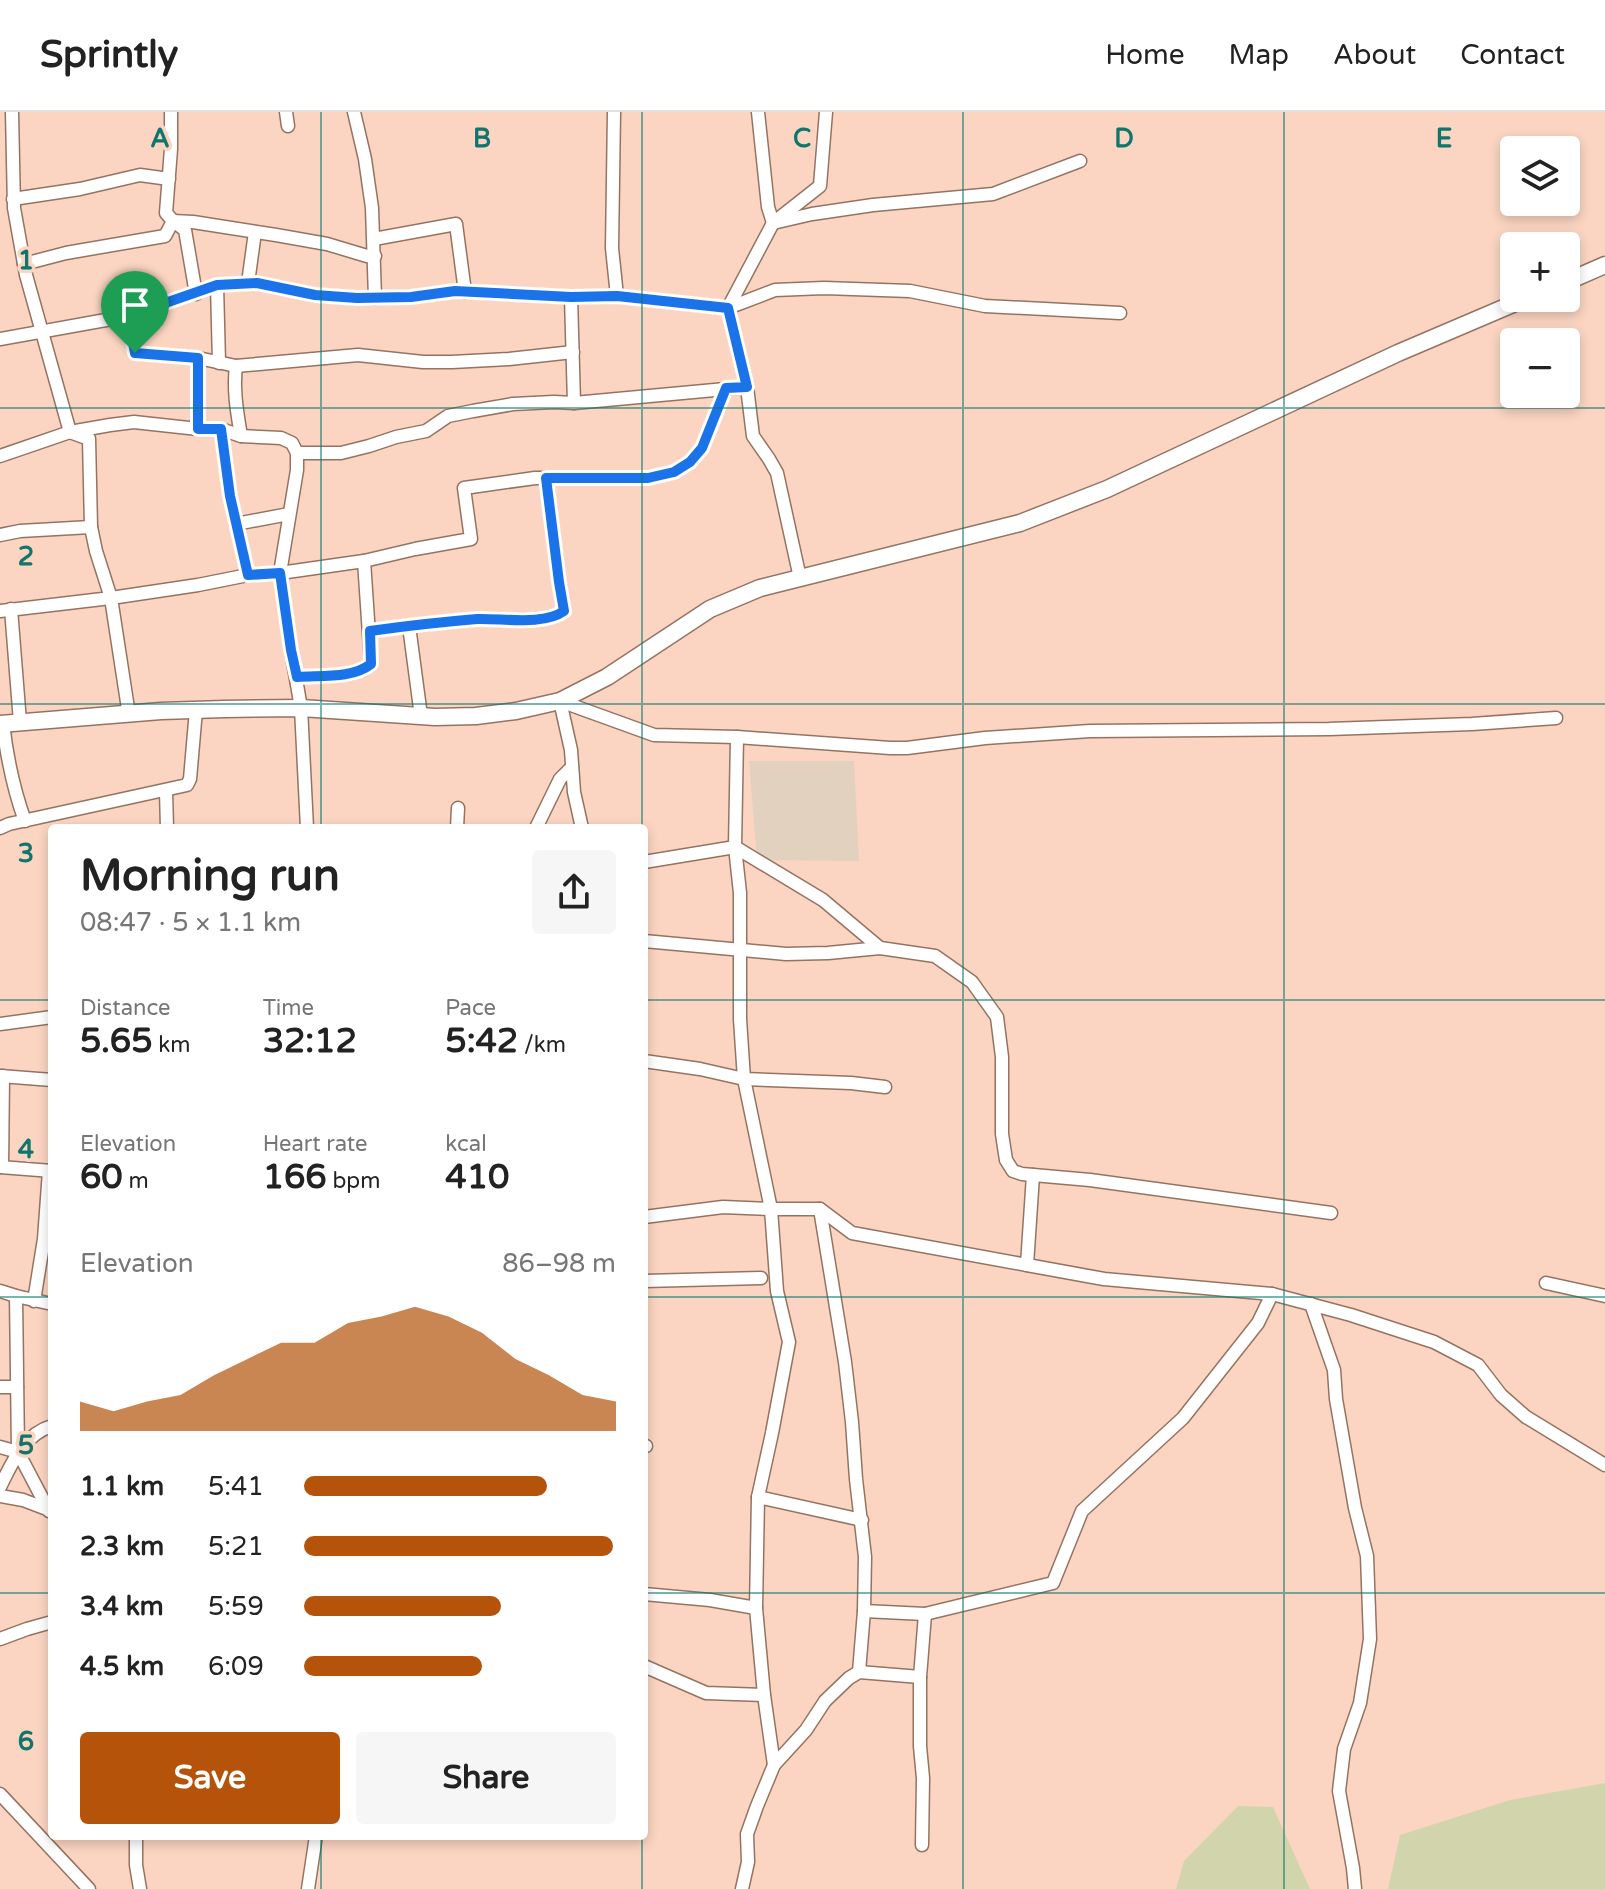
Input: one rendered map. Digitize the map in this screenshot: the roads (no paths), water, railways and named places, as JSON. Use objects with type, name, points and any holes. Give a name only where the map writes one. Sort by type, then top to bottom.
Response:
[{"type":"highway","points":[[1580,276],[1605,265]]},
{"type":"highway","points":[[8,723],[196,710],[301,708],[421,716],[476,716],[560,701],[607,677],[710,609],[760,588],[1020,523],[1145,472],[1398,353],[1500,310]]},
{"type":"street","points":[[12,112],[13,204],[40,333],[70,432]]},
{"type":"street","points":[[171,112],[166,213],[185,230],[196,294]]},
{"type":"street","points":[[286,112],[288,126]]},
{"type":"street","points":[[354,112],[369,183],[375,298]]},
{"type":"street","points":[[614,112],[612,248],[617,296]]},
{"type":"street","points":[[758,112],[768,207],[773,223]]},
{"type":"street","points":[[800,578],[777,473],[753,436],[747,387],[728,308],[773,223],[820,186],[826,112]]},
{"type":"street","points":[[773,223],[873,205],[993,194],[1080,161]]},
{"type":"street","points":[[0,211],[13,204],[140,175],[169,179]]},
{"type":"street","points":[[24,264],[165,236],[173,221]]},
{"type":"street","points":[[173,221],[327,244],[375,256]]},
{"type":"street","points":[[374,239],[456,224],[465,292]]},
{"type":"street","points":[[248,283],[255,232]]},
{"type":"street","points":[[0,339],[128,316],[217,285],[248,283],[315,295],[411,297],[455,291],[571,297],[617,296],[728,308],[775,290],[824,288],[910,291],[985,306],[1120,313]]},
{"type":"street","points":[[217,285],[219,363]]},
{"type":"street","points":[[571,297],[574,403]]},
{"type":"street","points":[[128,316],[135,353],[198,358],[236,366],[358,355],[452,362],[573,352]]},
{"type":"street","points":[[198,358],[198,429]]},
{"type":"street","points":[[236,366],[234,379],[241,436]]},
{"type":"street","points":[[297,453],[341,453],[426,431],[448,416],[513,404],[574,403],[747,387]]},
{"type":"street","points":[[25,821],[8,766],[6,610],[364,561],[471,539],[464,488],[546,478],[648,478],[674,472],[690,462],[702,448],[726,388]]},
{"type":"street","points":[[0,456],[70,432],[134,422],[221,429],[241,436],[281,438],[292,443],[297,453],[297,470],[280,573],[301,708],[307,824]]},
{"type":"street","points":[[221,429],[230,496],[248,575]]},
{"type":"street","points":[[70,432],[89,439],[91,527],[111,598],[129,715]]},
{"type":"street","points":[[370,631],[477,619],[523,621],[558,615],[564,611],[546,478]]},
{"type":"street","points":[[236,524],[289,514]]},
{"type":"street","points":[[0,535],[91,527]]},
{"type":"street","points":[[297,677],[350,674],[371,664],[364,561]]},
{"type":"street","points":[[409,626],[421,716]]},
{"type":"street","points":[[560,701],[654,735],[737,737],[899,748],[1090,731],[1329,729],[1556,718]]},
{"type":"street","points":[[560,701],[571,750],[574,792],[581,824]]},
{"type":"street","points":[[0,828],[187,785],[196,710]]},
{"type":"street","points":[[737,737],[735,847],[740,893],[740,1019],[744,1079],[771,1209],[777,1291],[789,1342],[758,1497],[756,1608],[774,1765]]},
{"type":"street","points":[[0,780],[8,766]]},
{"type":"street","points":[[538,824],[560,779],[572,767]]},
{"type":"street","points":[[166,791],[167,824]]},
{"type":"street","points":[[457,824],[458,808]]},
{"type":"street","points":[[648,861],[735,847],[823,900],[880,948]]},
{"type":"street","points":[[648,941],[786,954],[880,948],[935,956],[972,982],[997,1017],[1002,1057],[1002,1134],[1006,1160],[1013,1171],[1331,1213]]},
{"type":"street","points":[[0,1024],[48,1018]]},
{"type":"street","points":[[648,1062],[744,1079],[885,1087]]},
{"type":"street","points":[[48,1080],[2,1076],[1,1167],[48,1171]]},
{"type":"street","points":[[1027,1265],[1033,1175]]},
{"type":"street","points":[[34,1301],[48,1200]]},
{"type":"street","points":[[648,1216],[723,1207],[820,1209],[852,1233],[1104,1279],[1272,1294],[1311,1304],[1434,1342],[1478,1365],[1501,1395],[1526,1417],[1605,1465]]},
{"type":"street","points":[[820,1209],[845,1362],[862,1520],[864,1611],[859,1672]]},
{"type":"street","points":[[648,1281],[761,1278]]},
{"type":"street","points":[[1546,1283],[1605,1296]]},
{"type":"street","points":[[0,1291],[48,1303]]},
{"type":"street","points":[[864,1611],[925,1614],[1053,1583],[1082,1511],[1183,1418],[1258,1323],[1272,1294]]},
{"type":"street","points":[[16,1296],[18,1452],[48,1506]]},
{"type":"street","points":[[1311,1304],[1334,1370],[1355,1508],[1367,1556],[1370,1639],[1360,1703],[1344,1749],[1339,1791],[1355,1889]]},
{"type":"street","points":[[0,1387],[17,1387]]},
{"type":"street","points":[[0,1487],[18,1452],[40,1430],[48,1427]]},
{"type":"street","points":[[0,1447],[18,1452]]},
{"type":"street","points":[[0,1496],[23,1500],[48,1510]]},
{"type":"street","points":[[758,1497],[862,1520]]},
{"type":"street","points":[[648,1594],[756,1608]]},
{"type":"street","points":[[922,1845],[920,1677],[925,1614]]},
{"type":"street","points":[[0,1639],[48,1623]]},
{"type":"street","points":[[648,1668],[706,1693],[764,1695]]},
{"type":"street","points":[[746,1886],[747,1834],[774,1765],[806,1730],[825,1701],[859,1672],[920,1677]]},
{"type":"street","points":[[0,1794],[89,1889]]},
{"type":"street","points":[[136,1840],[140,1889]]},
{"type":"street","points":[[308,1889],[315,1840]]}]
